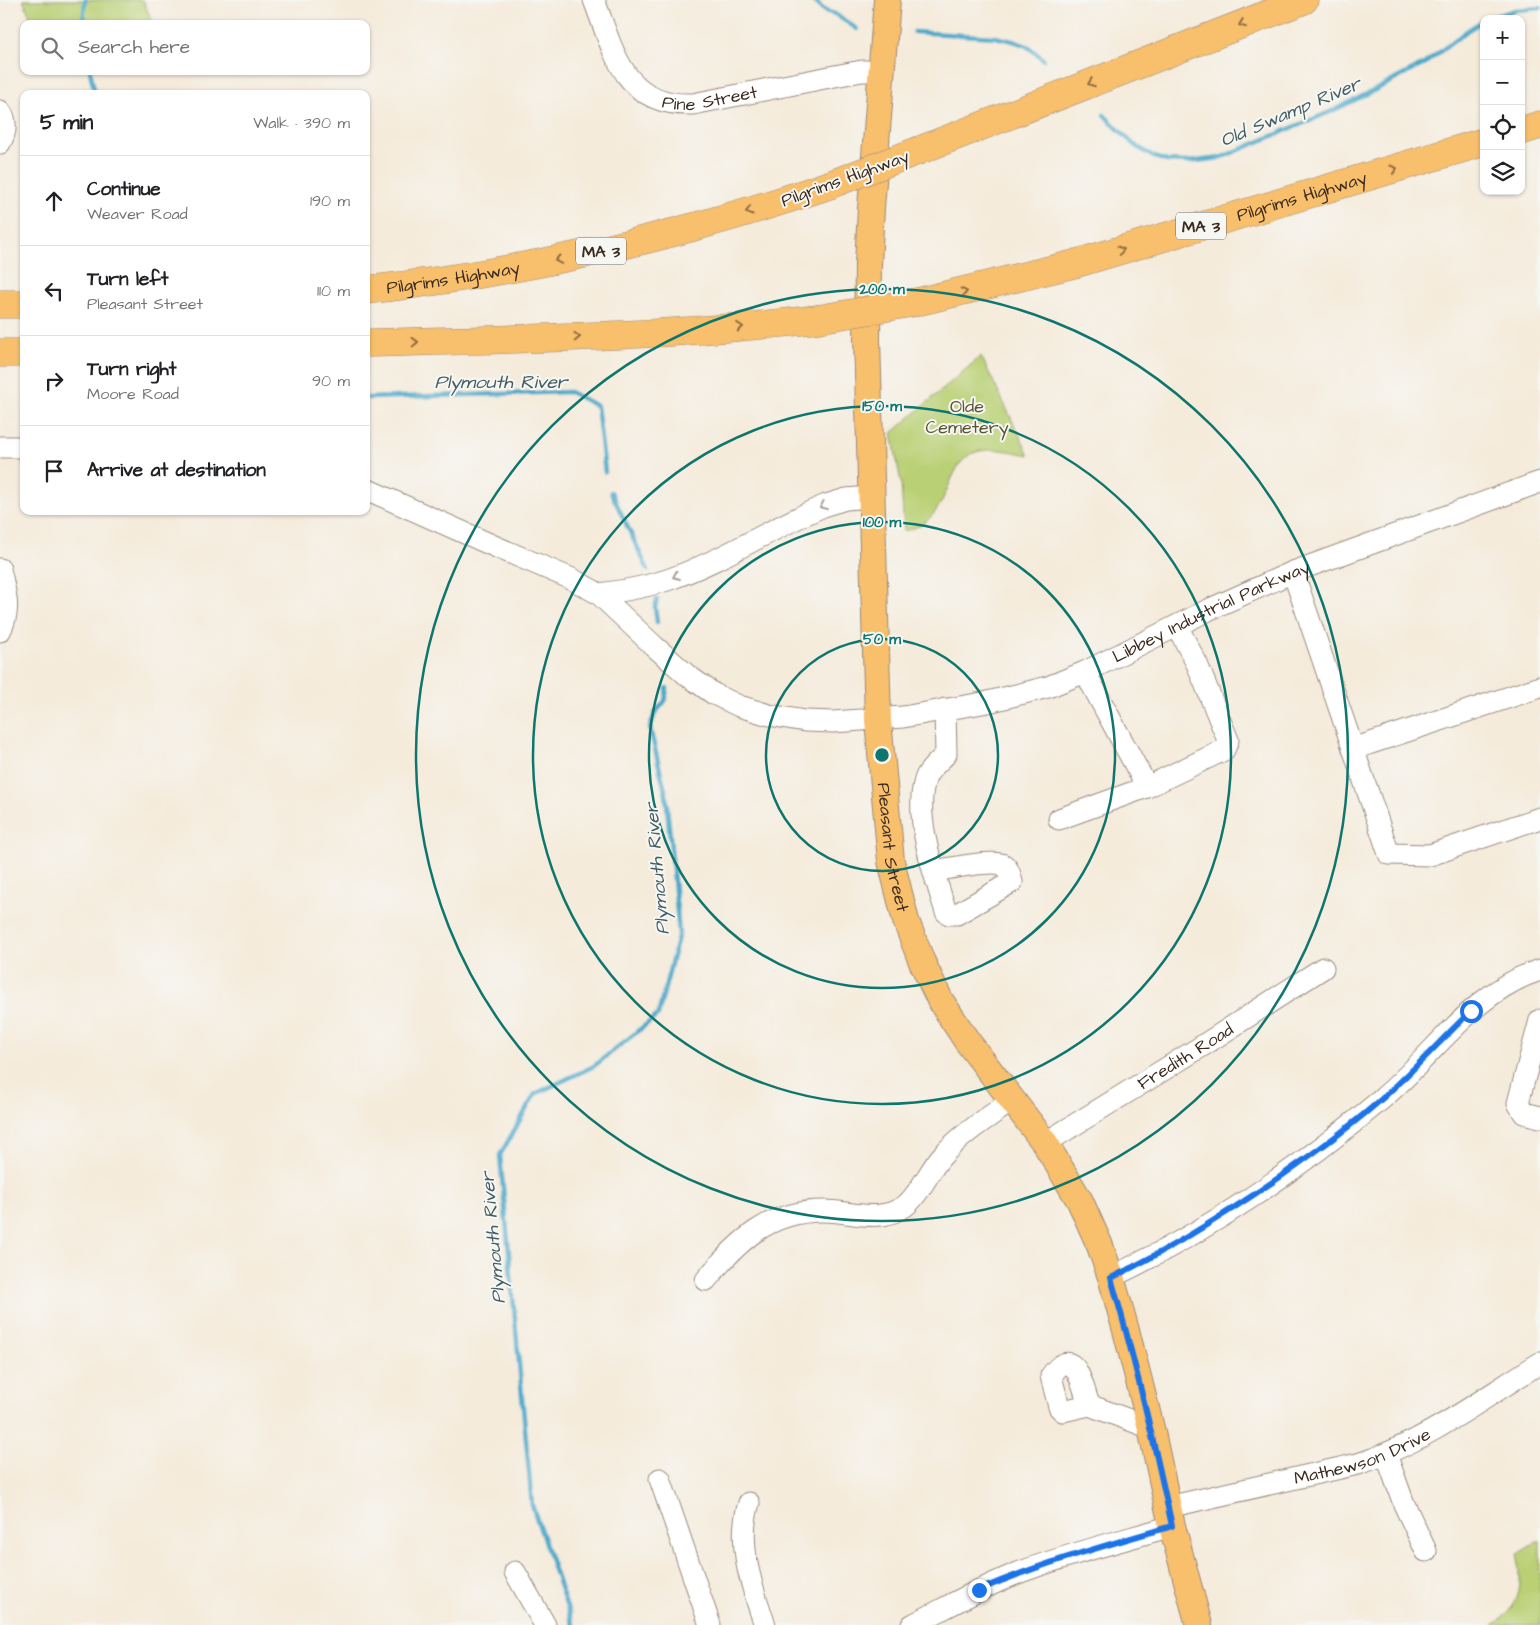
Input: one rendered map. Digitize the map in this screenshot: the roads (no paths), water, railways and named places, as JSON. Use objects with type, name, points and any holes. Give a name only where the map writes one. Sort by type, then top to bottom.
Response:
[{"type":"highway","name":"Pilgrims Highway","points":[[370,290],[484,274],[594,252],[693,228],[829,185],[1304,0]]},
{"type":"highway","points":[[1525,130],[1540,125]]},
{"type":"highway","name":"Pilgrims Highway","points":[[370,343],[646,334],[733,328],[818,319],[917,302],[1074,264],[1480,143]]},
{"type":"highway","points":[[0,304],[20,304]]},
{"type":"highway","points":[[0,353],[20,353]]},
{"type":"main road","name":"Pleasant Street","points":[[887,0],[868,265],[867,340],[870,497],[878,720],[891,861],[906,921],[922,962],[940,1000],[972,1049],[1045,1143],[1080,1201],[1090,1222],[1111,1278],[1127,1334],[1151,1428],[1170,1516],[1199,1625]]},
{"type":"street","name":"Pine Street","points":[[594,0],[614,51],[627,77],[645,93],[666,102],[693,104],[840,74],[882,71]]},
{"type":"street","points":[[0,111],[4,116],[6,130],[0,143]]},
{"type":"street","points":[[0,447],[20,447]]},
{"type":"street","name":"Libbey Industrial Parkway","points":[[370,491],[572,579],[599,594],[687,675],[714,694],[739,706],[768,715],[805,721],[834,722],[878,720],[988,702],[1048,687],[1084,672],[1293,572],[1538,488]]},
{"type":"street","points":[[599,594],[637,588],[670,579],[710,562],[826,505],[846,499],[870,497]]},
{"type":"street","points":[[0,569],[6,596],[7,619],[0,632]]},
{"type":"street","points":[[1293,572],[1389,854],[1430,855],[1540,818]]},
{"type":"street","points":[[1059,819],[1147,787],[1224,750],[1228,740],[1197,664],[1177,626]]},
{"type":"street","points":[[1084,672],[1147,787]]},
{"type":"street","points":[[1353,749],[1540,687]]},
{"type":"street","points":[[934,871],[926,841],[921,796],[927,775],[946,754],[945,709]]},
{"type":"street","name":"Fredith Road","points":[[1045,1143],[1199,1048],[1323,968]]},
{"type":"street","points":[[1111,1278],[1150,1259],[1190,1236],[1323,1147],[1384,1098],[1471,1011],[1500,988],[1529,973],[1540,970]]},
{"type":"street","points":[[1540,1020],[1518,1103],[1524,1113],[1540,1116]]},
{"type":"street","points":[[706,1280],[728,1253],[744,1238],[767,1224],[785,1217],[794,1214],[824,1211],[874,1217],[889,1214],[906,1205],[941,1157],[963,1136],[1013,1100]]},
{"type":"street","name":"Mathewson Drive","points":[[912,1625],[979,1590],[1018,1573],[1068,1556],[1170,1516],[1358,1464],[1386,1454],[1446,1422],[1540,1362]]},
{"type":"street","points":[[1089,1406],[1151,1428]]},
{"type":"street","points":[[1386,1454],[1404,1504],[1426,1551]]},
{"type":"street","points":[[660,1479],[710,1625]]},
{"type":"street","points":[[749,1503],[744,1518],[746,1564],[765,1625]]},
{"type":"street","points":[[515,1572],[545,1625]]},
{"type":"waterway","name":"Plymouth River","points":[[83,20],[85,0]]},
{"type":"waterway","name":"Old Swamp River","points":[[813,0],[825,11],[835,14],[857,29]]},
{"type":"waterway","name":"Old Swamp River","points":[[1499,15],[1515,10],[1540,8]]},
{"type":"waterway","name":"Old Swamp River","points":[[1104,115],[1133,144],[1152,156],[1167,161],[1188,162],[1220,158],[1330,112],[1375,90],[1424,64],[1480,22]]},
{"type":"waterway","name":"Old Swamp River","points":[[914,32],[995,37],[1027,46],[1043,59]]},
{"type":"waterway","name":"Plymouth River","points":[[91,75],[94,90]]},
{"type":"waterway","name":"Plymouth River","points":[[370,398],[570,392],[597,406],[605,472]]},
{"type":"waterway","name":"Plymouth River","points":[[611,492],[648,570]]},
{"type":"waterway","name":"Plymouth River","points":[[657,600],[655,607],[657,622]]},
{"type":"waterway","name":"Plymouth River","points":[[573,1625],[532,1505],[500,1155],[535,1094],[594,1066],[658,1015],[679,933],[666,795],[650,728],[655,713],[665,701],[667,688]]},
{"type":"park label","name":"Olde Cemetery","points":[[967,416]]}]
